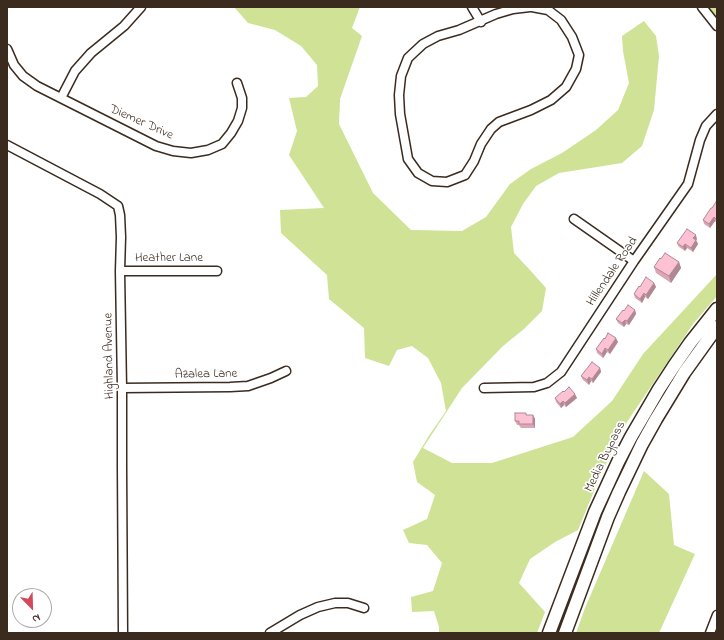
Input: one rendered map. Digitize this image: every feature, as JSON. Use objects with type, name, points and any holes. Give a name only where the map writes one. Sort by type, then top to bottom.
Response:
[{"type":"highway","name":"Media Bypass","points":[[549,633],[595,512],[630,437],[674,366],[690,343],[717,310]]},
{"type":"highway","name":"Media Bypass","points":[[565,633],[608,518],[642,444],[681,378],[717,327]]},
{"type":"street","points":[[61,98],[75,71],[91,52],[124,26],[141,7]]},
{"type":"street","points":[[472,7],[481,22]]},
{"type":"street","points":[[531,7],[548,10],[561,20],[572,37],[579,55],[576,70],[566,87],[551,100],[531,110],[499,122],[481,144],[474,161],[465,175],[447,182],[432,180],[418,173],[408,159],[400,114],[399,95],[401,76],[408,58],[423,44],[438,36],[481,22],[496,14],[513,8],[531,7]]},
{"type":"street","points":[[702,7],[717,26]]},
{"type":"street","name":"Diemer Drive","points":[[7,49],[14,65],[23,76],[37,86],[156,146],[173,151],[190,153],[208,150],[222,144],[238,121],[242,108],[242,98],[237,83]]},
{"type":"street","name":"Hillendale Road","points":[[484,388],[534,387],[547,383],[560,372],[634,261],[688,184],[700,140],[706,126],[717,114]]},
{"type":"street","name":"Highland Avenue","points":[[7,145],[100,194],[118,206],[121,236],[123,633]]},
{"type":"street","points":[[574,219],[634,261]]},
{"type":"street","name":"Heather Lane","points":[[120,271],[217,271]]},
{"type":"street","name":"Azalea Lane","points":[[122,388],[230,388],[248,386],[286,371]]},
{"type":"street","points":[[270,633],[300,615],[318,607],[335,602],[348,603],[364,608]]},
{"type":"street","points":[[710,633],[717,615]]},
{"type":"green space","points":[[234,7],[360,7],[352,28],[362,36],[340,99],[339,124],[373,193],[411,230],[462,231],[486,217],[510,184],[531,169],[562,153],[596,130],[618,110],[629,83],[623,51],[622,36],[644,21],[656,36],[659,56],[654,110],[642,146],[622,163],[559,173],[536,186],[523,204],[511,227],[514,253],[546,288],[542,311],[524,329],[503,346],[462,388],[423,448],[452,463],[492,463],[573,437],[612,401],[643,354],[717,274],[717,296],[693,324],[627,422],[601,474],[578,530],[555,542],[530,559],[519,583],[545,612],[537,633],[439,633],[439,627],[434,611],[412,612],[411,597],[433,591],[442,563],[427,545],[409,543],[403,530],[427,519],[435,495],[417,482],[413,462],[446,411],[441,383],[428,358],[412,346],[397,350],[389,366],[365,358],[364,328],[329,299],[327,275],[281,233],[280,210],[324,208],[289,155],[297,131],[289,98],[306,97],[318,86],[317,65],[301,46],[275,30],[248,23]]},
{"type":"green space","points":[[705,7],[717,7],[717,21]]},
{"type":"green space","points":[[644,471],[669,494],[674,545],[695,554],[659,633],[576,633],[585,608]]},
{"type":"building","points":[[716,202],[717,218],[716,219],[714,217],[709,224],[703,220]]},
{"type":"building","points":[[687,229],[696,235],[693,238],[696,240],[691,248],[685,244],[683,247],[677,243]]},
{"type":"building","points":[[665,253],[679,262],[669,276],[654,267]]},
{"type":"building","points":[[646,277],[654,283],[646,295],[644,293],[640,299],[634,294]]},
{"type":"building","points":[[628,305],[635,310],[627,321],[625,320],[622,323],[616,319]]},
{"type":"building","points":[[608,333],[616,338],[608,350],[605,348],[602,354],[596,349]]},
{"type":"building","points":[[592,362],[600,368],[592,379],[589,377],[587,380],[581,376]]},
{"type":"building","points":[[569,387],[575,394],[565,403],[563,401],[560,404],[555,398]]},
{"type":"building","points":[[515,413],[526,413],[526,415],[533,415],[533,424],[519,424],[519,421],[515,421]]}]
